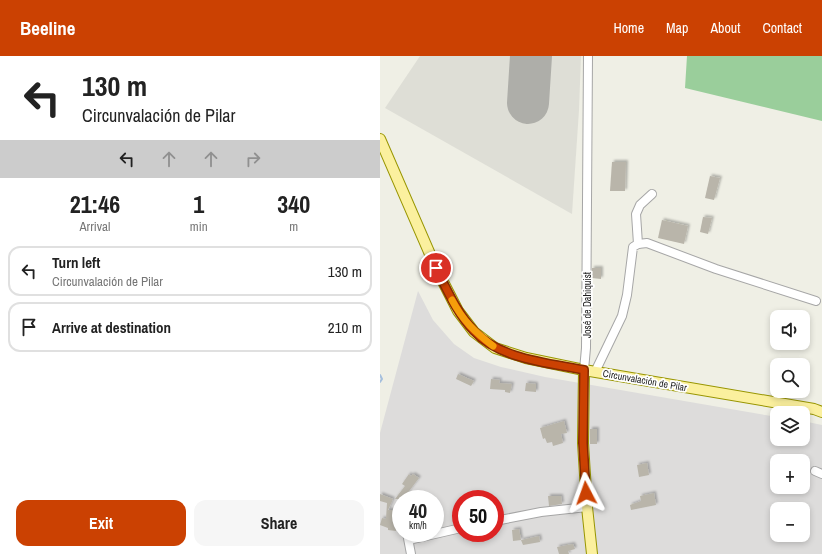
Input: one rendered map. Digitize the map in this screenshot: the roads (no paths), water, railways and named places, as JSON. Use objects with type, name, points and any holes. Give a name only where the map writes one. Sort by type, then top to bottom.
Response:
[{"type":"main road","name":"Circunvalación de Pilar","points":[[380,139],[436,268],[458,311],[474,332],[495,348],[526,358],[584,370],[822,412]]},
{"type":"main road","name":"José de Dahiquist","points":[[584,370],[583,443],[592,554]]},
{"type":"street","name":"José de Dahiquist","points":[[584,370],[586,340],[588,56]]},
{"type":"street","points":[[638,244],[636,214],[640,205],[652,194]]},
{"type":"street","points":[[595,372],[622,316],[627,295],[633,247],[638,244],[647,243],[716,269],[816,301]]},
{"type":"street","points":[[504,519],[541,512],[587,507]]},
{"type":"street","points":[[409,542],[411,554]]},
{"type":"waterway","points":[[380,375],[382,379],[380,382]]}]
